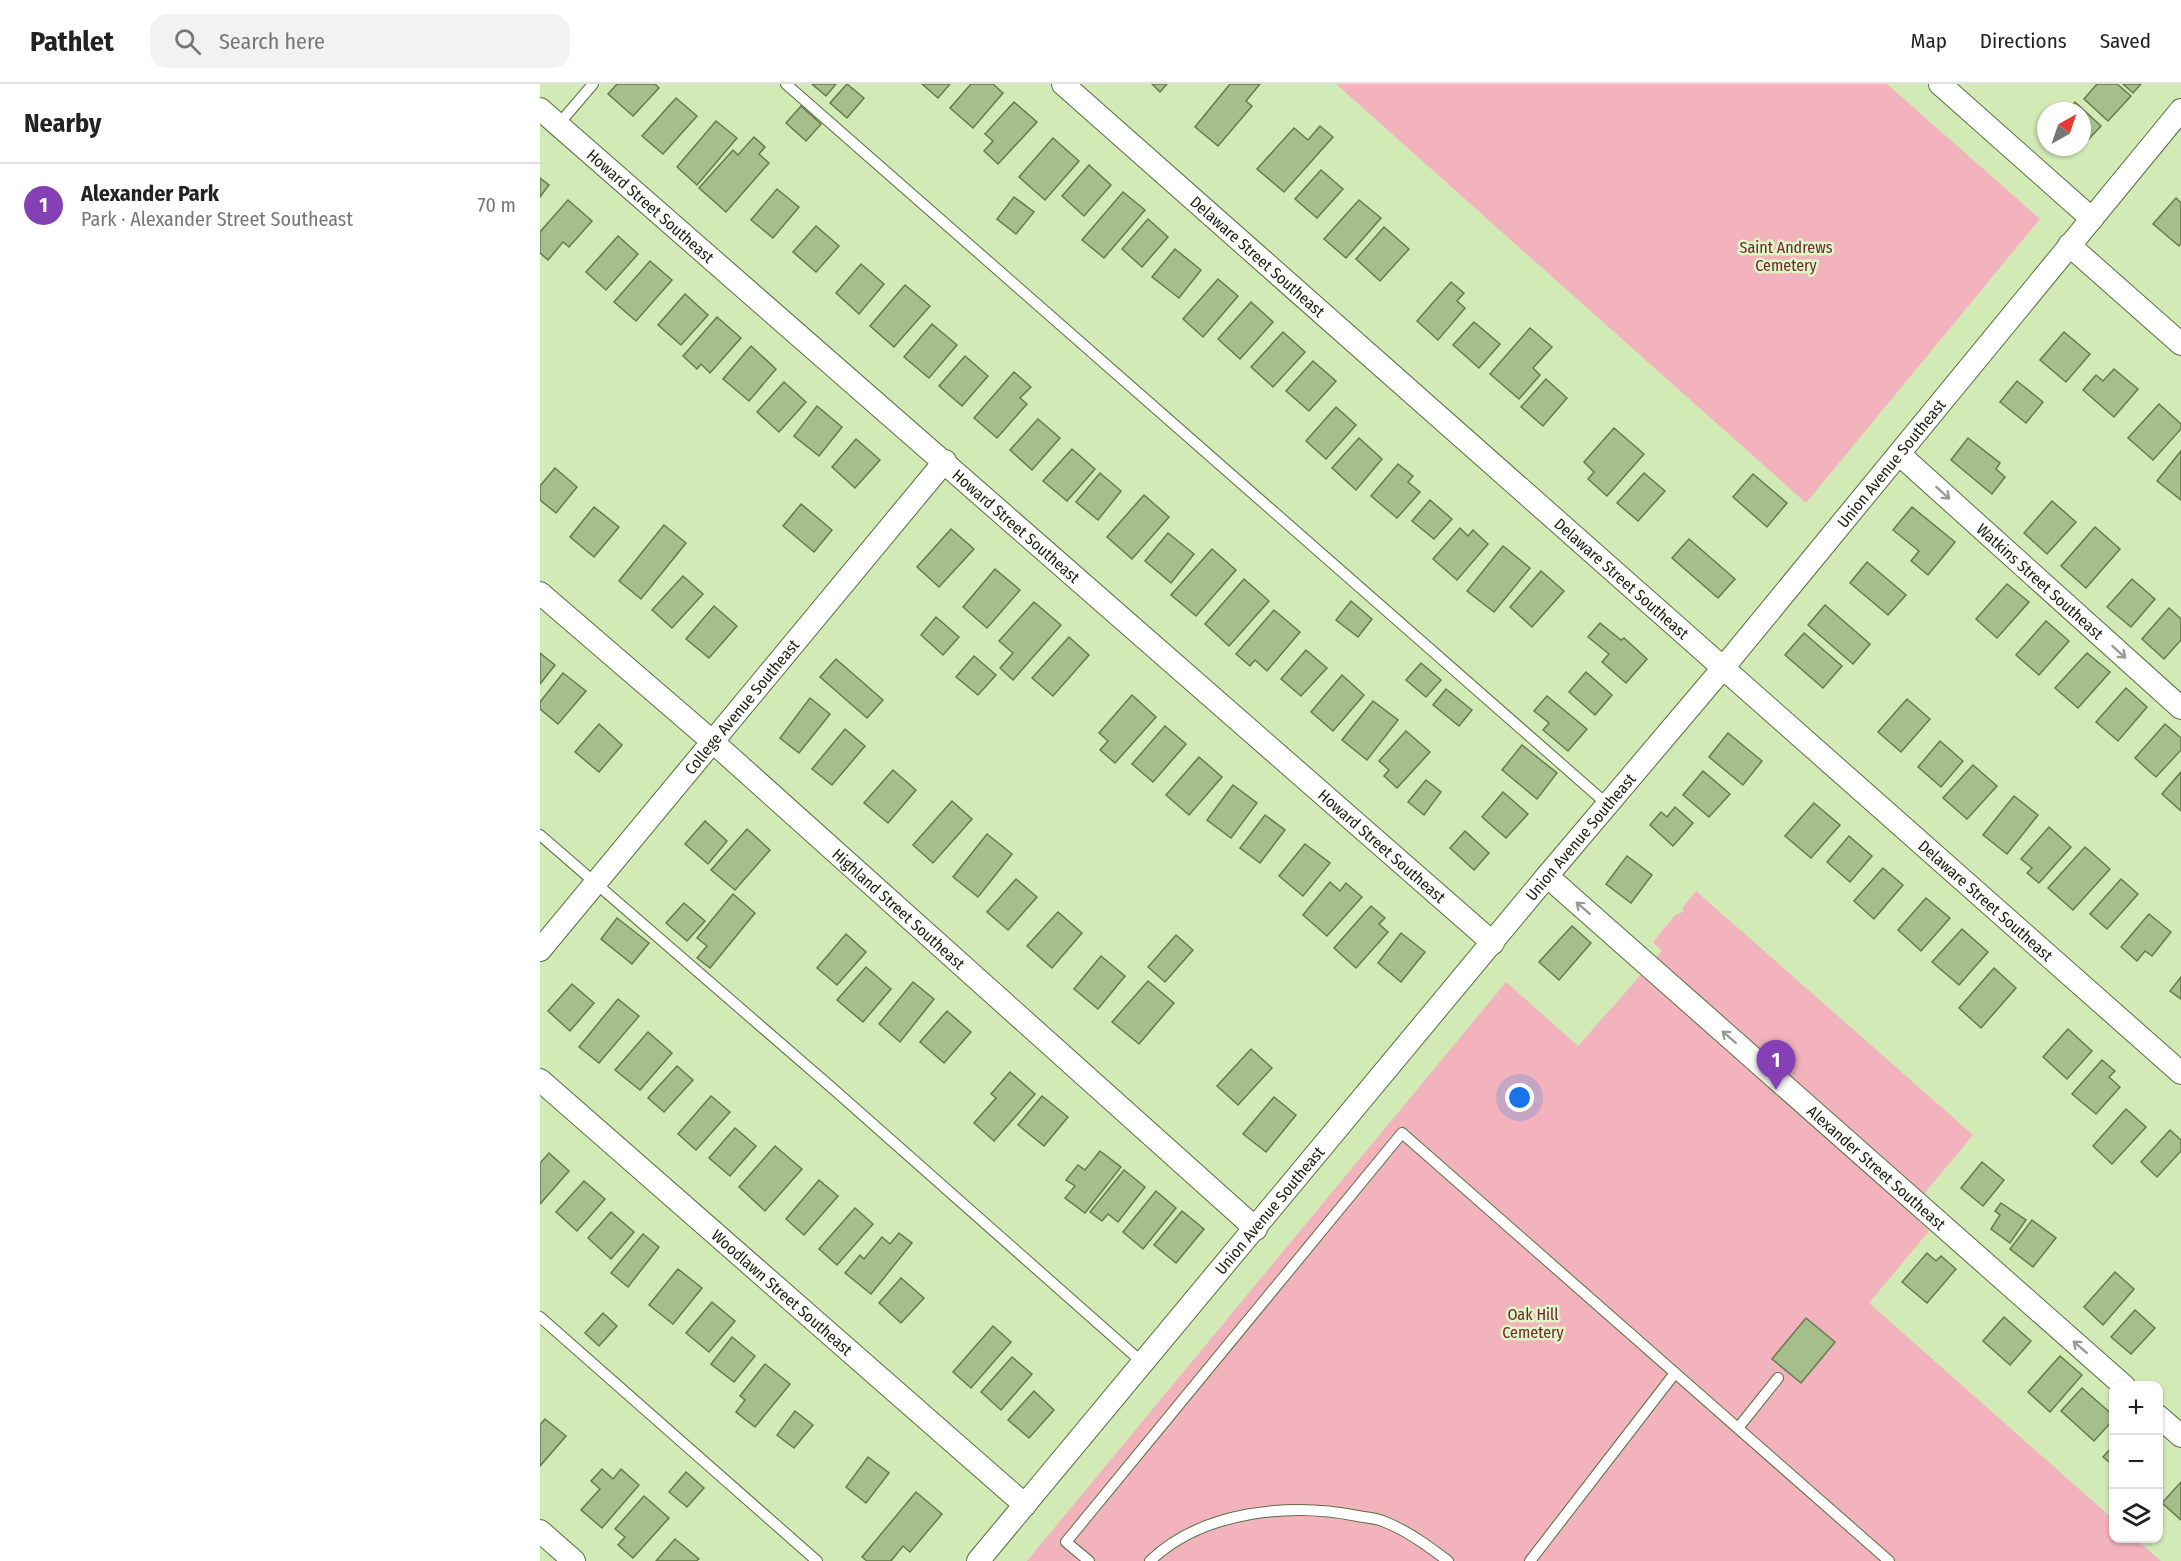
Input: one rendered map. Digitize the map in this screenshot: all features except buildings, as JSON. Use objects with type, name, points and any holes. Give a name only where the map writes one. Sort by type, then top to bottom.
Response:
[{"type":"street","name":"Delaware Street Southeast","points":[[1063,84],[2181,1073]]},
{"type":"street","points":[[1940,84],[2092,219]]},
{"type":"street","name":"Howard Street Southeast","points":[[540,109],[945,461],[1493,943]]},
{"type":"street","name":"Union Avenue Southeast","points":[[978,1561],[1547,876],[1723,669],[2181,110]]},
{"type":"street","points":[[2069,245],[2181,344]]},
{"type":"street","name":"Watkins Street Southeast","points":[[1899,454],[2181,708]]},
{"type":"street","name":"College Avenue Southeast","points":[[540,951],[945,461]]},
{"type":"street","name":"Highland Street Southeast","points":[[540,593],[713,742],[1256,1228]]},
{"type":"street","name":"Alexander Street Southeast","points":[[1547,876],[2118,1381]]},
{"type":"street","name":"Woodlawn Street Southeast","points":[[540,1080],[1025,1505]]},
{"type":"street","points":[[2163,1420],[2181,1436]]},
{"type":"street","points":[[543,1540],[574,1561]]},
{"type":"lane","points":[[558,125],[593,84]]},
{"type":"lane","points":[[786,84],[1608,805]]},
{"type":"lane","points":[[540,835],[1143,1364]]},
{"type":"lane","points":[[1089,1561],[1066,1542],[1402,1133],[1889,1561]]},
{"type":"lane","points":[[540,1317],[817,1561]]},
{"type":"lane","points":[[1530,1561],[1675,1373]]},
{"type":"lane","points":[[1738,1428],[1778,1378]]},
{"type":"lane","points":[[1150,1561],[1163,1548],[1191,1533],[1241,1515],[1296,1509],[1340,1512],[1384,1521],[1420,1540],[1448,1561]]},
{"type":"green space","name":"Saint Andrews Cemetery","points":[[1336,84],[1887,84],[2040,219],[1806,503]]},
{"type":"green space","name":"Oak Hill Cemetery","points":[[1696,891],[1973,1135],[1909,1212],[1929,1231],[1869,1303],[2109,1515],[2109,1543],[2141,1543],[2161,1561],[1027,1561],[1506,982],[1578,1046],[1662,951],[1653,942],[1675,915],[1683,912],[1683,907]]},
{"type":"place","name":"Alexander Park","points":[[1776,1090]]}]
